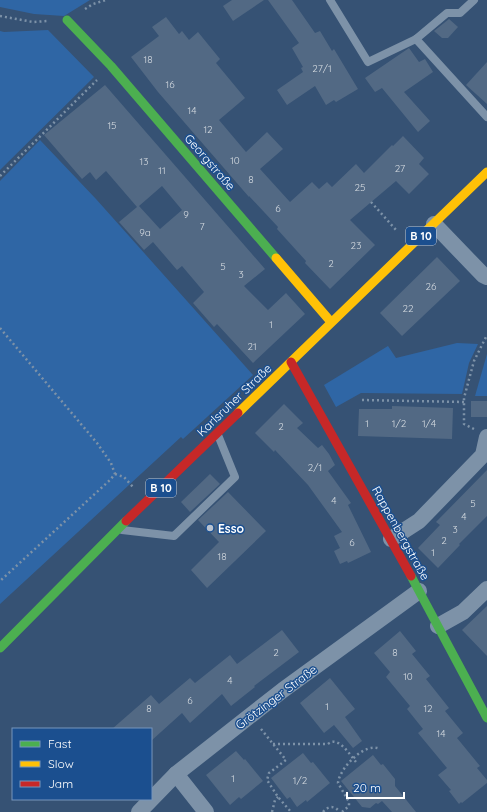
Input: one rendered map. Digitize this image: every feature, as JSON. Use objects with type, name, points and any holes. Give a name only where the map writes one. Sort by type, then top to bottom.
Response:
[{"type":"street","name":"Georgstraße","points":[[67,20],[111,66],[331,322]]},
{"type":"street","name":"Karlsruher Straße","points":[[0,648],[117,529],[487,172]]},
{"type":"street","points":[[434,224],[483,275],[487,277]]},
{"type":"street","name":"Rappenbergstraße","points":[[291,362],[391,539],[487,718]]},
{"type":"street","points":[[391,539],[419,521],[483,456],[481,433]]},
{"type":"street","points":[[438,626],[463,612],[487,589]]},
{"type":"street","name":"Grötzinger Straße","points":[[152,799],[176,774],[283,690],[419,591]]},
{"type":"street","points":[[176,774],[206,812]]},
{"type":"street","name":"Grötzinger Straße","points":[[140,812],[151,800]]},
{"type":"lane","points":[[330,0],[368,62],[416,39],[447,13],[460,13],[474,0]]},
{"type":"lane","points":[[416,39],[487,117]]},
{"type":"lane","points":[[117,529],[174,536],[235,477],[217,433]]},
{"type":"path","points":[[0,16],[32,22],[67,20]]},
{"type":"path","points":[[0,176],[111,66]]},
{"type":"path","points":[[371,202],[411,246]]},
{"type":"path","points":[[0,328],[97,443],[111,463],[115,474]]},
{"type":"path","points":[[481,433],[464,424],[464,402],[474,361],[487,335]]},
{"type":"path","points":[[362,400],[464,402]]},
{"type":"path","points":[[115,474],[120,474],[129,482]]},
{"type":"path","points":[[0,581],[115,474]]},
{"type":"path","points":[[265,734],[286,760],[269,773],[268,784],[291,812]]},
{"type":"path","points":[[273,744],[328,744],[335,741],[340,744],[356,762]]},
{"type":"path","points":[[323,812],[329,807],[333,807],[341,812],[349,806],[348,798],[340,788],[338,778],[352,757],[362,751],[377,747],[380,749]]},
{"type":"path","points":[[273,810],[275,800],[278,797]]},
{"type":"shaded area","points":[[0,0],[90,0],[64,16],[34,14],[0,7]]},
{"type":"shaded area","points":[[48,30],[94,77],[0,170],[0,31]]},
{"type":"shaded area","points":[[40,140],[96,199],[253,375],[183,439],[181,437],[0,604],[0,181]]},
{"type":"shaded area","points":[[457,343],[478,344],[469,363],[462,394],[361,393],[336,407],[324,385],[388,346],[396,358]]},
{"type":"shaded area","points":[[487,354],[487,396],[475,396]]},
{"type":"building","points":[[232,0],[264,0],[233,21],[223,6]]},
{"type":"building","points":[[268,0],[292,0],[315,33],[320,31],[332,51],[334,49],[358,89],[336,102],[334,100],[326,105],[315,86],[287,105],[277,90],[303,72],[301,68],[303,67],[292,48],[299,43]]},
{"type":"building","points":[[166,17],[179,34],[182,31],[189,40],[198,32],[220,59],[216,63],[245,98],[219,120],[246,152],[267,132],[283,149],[260,169],[290,202],[312,182],[319,189],[327,182],[332,187],[356,164],[364,173],[403,136],[424,158],[419,164],[429,174],[409,194],[396,181],[350,220],[375,245],[330,289],[305,263],[306,261],[277,229],[278,227],[249,197],[158,92],[131,57],[159,36],[152,27]]},
{"type":"building","points":[[449,19],[458,27],[448,38],[442,38],[434,31]]},
{"type":"building","points":[[409,48],[419,62],[425,59],[433,72],[404,92],[430,121],[418,132],[382,88],[375,92],[365,78]]},
{"type":"building","points":[[487,62],[487,104],[466,85]]},
{"type":"building","points":[[105,85],[265,269],[244,286],[268,310],[286,293],[305,314],[253,363],[217,324],[214,327],[193,303],[204,292],[182,266],[177,270],[153,242],[144,250],[119,222],[137,207],[106,171],[96,180],[90,172],[82,179],[44,135]],"holes":[[[162,186],[182,210],[160,229],[139,206]]]},
{"type":"building","points":[[437,257],[460,281],[402,336],[380,313]]},
{"type":"building","points":[[471,401],[487,401],[487,417],[471,417]]},
{"type":"building","points":[[284,404],[303,423],[297,428],[318,448],[322,445],[329,454],[335,465],[328,471],[351,503],[348,505],[371,552],[348,563],[347,561],[340,564],[334,551],[340,548],[334,536],[342,532],[308,485],[275,450],[274,452],[255,433]]},
{"type":"building","points":[[392,406],[453,408],[452,439],[358,436],[359,409],[392,409]]},
{"type":"building","points":[[487,470],[487,516],[438,568],[418,548],[440,525],[436,522]]},
{"type":"building","points":[[210,474],[220,484],[190,512],[181,502]]},
{"type":"building","points":[[228,492],[266,531],[207,588],[191,570],[219,542],[198,520]]},
{"type":"building","points":[[487,606],[487,656],[462,630]]},
{"type":"building","points":[[282,630],[299,652],[254,686],[255,687],[231,706],[222,694],[190,723],[182,713],[152,740],[152,728],[113,728],[151,695],[159,704],[190,678],[195,683],[230,655],[237,664]]},
{"type":"building","points":[[400,631],[416,651],[412,654],[430,676],[426,679],[449,708],[445,711],[463,733],[457,738],[480,766],[477,768],[487,780],[487,783],[462,803],[461,802],[459,804],[449,791],[451,790],[438,775],[447,768],[418,733],[423,729],[407,709],[410,706],[386,677],[390,672],[374,653]]},
{"type":"building","points":[[330,678],[355,709],[345,717],[362,741],[353,748],[334,725],[324,733],[300,703]]},
{"type":"building","points":[[236,751],[244,760],[245,759],[263,781],[241,799],[239,797],[230,805],[206,775]]},
{"type":"building","points":[[303,753],[311,763],[313,762],[330,783],[307,802],[306,800],[297,807],[290,797],[287,799],[271,778]]},
{"type":"building","points":[[373,755],[381,765],[383,764],[395,779],[395,786],[416,812],[392,812],[382,801],[378,804],[376,803],[370,808],[362,807],[341,781]]},
{"type":"traffic: fast","points":[[67,20],[111,66],[276,258]]},
{"type":"traffic: fast","points":[[0,648],[126,521]]},
{"type":"traffic: fast","points":[[411,576],[487,718]]},
{"type":"traffic: slow","points":[[238,413],[487,172]]},
{"type":"traffic: slow","points":[[276,258],[331,322]]},
{"type":"traffic: jam","points":[[291,362],[411,576]]},
{"type":"traffic: jam","points":[[126,521],[238,413]]},
{"type":"place","name":"Esso","points":[[210,528]]}]
